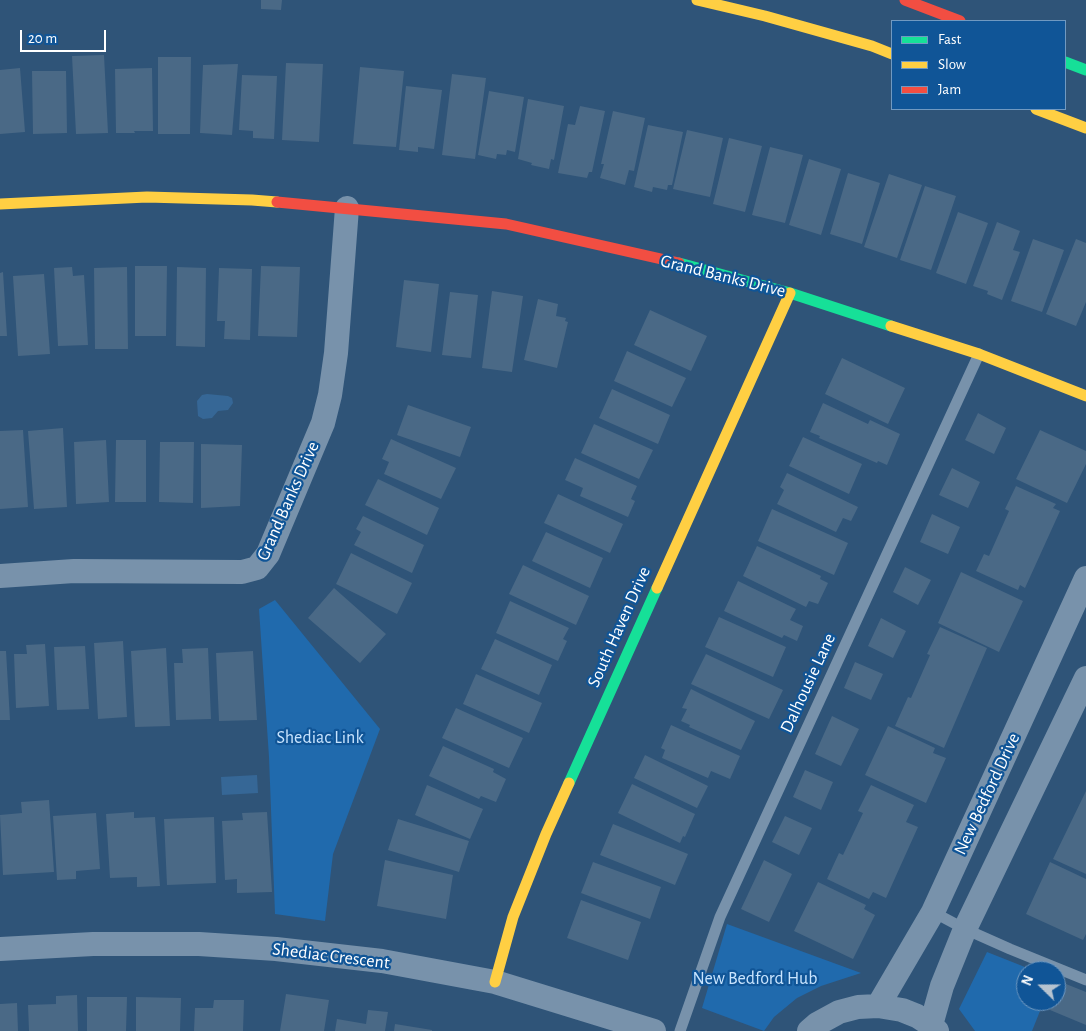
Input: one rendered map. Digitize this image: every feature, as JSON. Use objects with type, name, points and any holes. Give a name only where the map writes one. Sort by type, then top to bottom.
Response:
[{"type":"street","points":[[697,0],[765,16],[872,46],[891,54]]},
{"type":"street","points":[[905,0],[957,20]]},
{"type":"street","points":[[1066,62],[1086,70]]},
{"type":"street","points":[[1039,110],[1086,128]]},
{"type":"street","name":"Grand Banks Drive","points":[[0,204],[147,197],[252,200],[506,224],[682,264],[790,293],[979,354],[1086,396]]},
{"type":"street","name":"Grand Banks Drive","points":[[0,576],[74,571],[242,572],[257,568],[268,554],[322,423],[330,395],[336,353],[347,208]]},
{"type":"street","name":"South Haven Drive","points":[[495,982],[513,917],[546,834],[790,293]]},
{"type":"street","name":"New Bedford Drive","points":[[878,1006],[932,912],[1086,578]]},
{"type":"street","points":[[809,1031],[817,1024],[839,1012],[858,1007],[878,1006],[902,1010],[917,1016],[934,1028],[942,986],[965,929],[1086,678]]},
{"type":"street","name":"Shediac Crescent","points":[[0,949],[93,944],[208,945],[276,949],[382,960],[495,982],[654,1031]]},
{"type":"lane","name":"Dalhousie Lane","points":[[680,1031],[720,917],[979,354]]},
{"type":"lane","points":[[932,912],[965,929],[1086,980]]},
{"type":"green space","name":"Shediac Link","points":[[275,600],[380,729],[333,854],[325,921],[275,914],[269,757],[259,609]]},
{"type":"green space","name":"New Bedford Hub","points":[[727,924],[861,973],[821,986],[797,998],[774,1017],[764,1031],[702,1008]]},
{"type":"green space","points":[[987,952],[1016,963],[1016,1011],[1040,1011],[1032,1031],[975,1031],[959,1009]]},
{"type":"shaded area","points":[[202,395],[228,396],[232,398],[233,403],[228,410],[218,411],[212,418],[203,419],[198,416],[197,401]]},
{"type":"shaded area","points":[[257,775],[258,793],[222,795],[221,777]]},
{"type":"building","points":[[261,0],[282,0],[281,10],[261,9]]},
{"type":"building","points":[[104,55],[108,133],[76,134],[72,56]]},
{"type":"building","points":[[158,57],[191,57],[190,134],[158,134]]},
{"type":"building","points":[[286,63],[323,64],[319,142],[282,140]]},
{"type":"building","points":[[238,64],[232,135],[200,133],[203,65]]},
{"type":"building","points":[[360,67],[404,71],[396,147],[353,144]]},
{"type":"building","points":[[20,68],[25,132],[0,134],[0,70]]},
{"type":"building","points":[[152,68],[153,131],[116,133],[115,69]]},
{"type":"building","points":[[32,71],[66,71],[67,133],[33,134]]},
{"type":"building","points":[[452,74],[486,78],[475,159],[442,155]]},
{"type":"building","points":[[242,75],[277,76],[274,139],[253,138],[253,131],[239,130]]},
{"type":"building","points":[[406,86],[442,90],[434,149],[418,147],[418,152],[399,150]]},
{"type":"building","points":[[489,91],[524,97],[515,152],[507,150],[506,155],[497,154],[496,159],[478,155]]},
{"type":"building","points":[[528,99],[564,106],[554,160],[551,159],[549,169],[531,165],[532,163],[518,159]]},
{"type":"building","points":[[580,106],[605,111],[592,172],[589,172],[587,178],[558,173],[568,124],[575,125]]},
{"type":"building","points":[[613,111],[645,118],[634,171],[629,170],[625,185],[600,178],[604,164],[601,164]]},
{"type":"building","points":[[648,125],[683,132],[672,185],[668,185],[667,190],[653,187],[652,192],[634,187]]},
{"type":"building","points":[[687,130],[723,138],[710,197],[673,189]]},
{"type":"building","points":[[729,138],[762,146],[745,212],[713,204]]},
{"type":"building","points":[[770,147],[803,155],[785,223],[752,215]]},
{"type":"building","points":[[809,159],[841,169],[821,235],[789,225]]},
{"type":"building","points":[[848,173],[880,183],[862,244],[830,234]]},
{"type":"building","points":[[889,174],[922,185],[897,258],[864,247]]},
{"type":"building","points":[[925,186],[956,196],[931,270],[900,260]]},
{"type":"building","points":[[958,212],[988,223],[966,284],[936,273]]},
{"type":"building","points":[[997,222],[1020,231],[1013,250],[1020,252],[1002,300],[987,294],[988,291],[973,286]]},
{"type":"building","points":[[1033,239],[1064,250],[1042,312],[1011,301]]},
{"type":"building","points":[[1076,239],[1086,243],[1086,302],[1076,326],[1046,314]]},
{"type":"building","points":[[135,266],[167,266],[166,336],[135,336]]},
{"type":"building","points":[[261,266],[300,267],[297,337],[258,336]]},
{"type":"building","points":[[72,267],[73,276],[84,275],[88,345],[58,346],[54,268]]},
{"type":"building","points":[[127,267],[128,349],[95,349],[94,268]]},
{"type":"building","points":[[177,267],[206,268],[205,347],[176,346]]},
{"type":"building","points":[[219,268],[252,269],[250,340],[224,339],[225,321],[217,321]]},
{"type":"building","points":[[3,272],[7,336],[0,336],[0,273]]},
{"type":"building","points":[[44,274],[50,354],[18,356],[13,276]]},
{"type":"building","points":[[404,280],[439,284],[431,352],[396,347]]},
{"type":"building","points":[[492,291],[523,296],[512,372],[482,368]]},
{"type":"building","points":[[450,292],[478,295],[471,358],[442,355]]},
{"type":"building","points":[[538,299],[558,304],[556,316],[566,318],[565,321],[568,322],[557,368],[524,360]]},
{"type":"building","points":[[650,310],[707,336],[691,371],[634,345]]},
{"type":"building","points":[[627,351],[686,378],[672,407],[614,381]]},
{"type":"building","points":[[842,358],[905,388],[888,424],[825,394]]},
{"type":"building","points":[[612,389],[670,415],[658,444],[599,418]]},
{"type":"building","points":[[823,403],[868,424],[870,420],[900,434],[887,465],[878,461],[877,463],[819,438],[820,436],[810,432]]},
{"type":"building","points":[[408,405],[471,427],[460,457],[397,435]]},
{"type":"building","points":[[978,413],[1006,428],[994,454],[965,440]]},
{"type":"building","points":[[594,424],[653,450],[639,479],[581,453]]},
{"type":"building","points":[[63,428],[67,507],[34,509],[28,431]]},
{"type":"building","points":[[23,430],[28,507],[0,509],[0,431]]},
{"type":"building","points":[[1040,430],[1086,451],[1086,464],[1067,503],[1016,479]]},
{"type":"building","points":[[803,437],[862,464],[849,494],[789,466]]},
{"type":"building","points":[[391,439],[456,468],[441,499],[384,474],[389,462],[382,459]]},
{"type":"building","points":[[106,440],[109,502],[76,504],[74,442]]},
{"type":"building","points":[[116,440],[146,440],[146,502],[115,502]]},
{"type":"building","points":[[160,442],[194,442],[193,503],[159,502]]},
{"type":"building","points":[[201,444],[242,445],[240,506],[201,508]]},
{"type":"building","points":[[575,458],[637,486],[631,499],[635,501],[628,517],[580,496],[583,488],[565,480]]},
{"type":"building","points":[[952,468],[980,482],[968,508],[939,495]]},
{"type":"building","points":[[787,473],[858,507],[851,521],[843,518],[836,532],[777,504],[784,490],[780,487]]},
{"type":"building","points":[[378,479],[439,508],[427,535],[365,505]]},
{"type":"building","points":[[1016,486],[1056,504],[1053,508],[1060,511],[1025,588],[1020,585],[1018,590],[976,571],[984,554],[989,556],[1009,511],[1005,509]]},
{"type":"building","points":[[558,494],[623,524],[610,553],[544,523]]},
{"type":"building","points":[[772,509],[848,543],[834,575],[758,541]]},
{"type":"building","points":[[932,514],[960,527],[948,554],[920,542]]},
{"type":"building","points":[[363,516],[424,545],[412,573],[354,545],[361,532],[356,529]]},
{"type":"building","points":[[546,532],[603,558],[590,588],[532,561]]},
{"type":"building","points":[[757,546],[821,576],[820,579],[828,583],[818,604],[809,601],[806,607],[743,576]]},
{"type":"building","points":[[351,553],[412,583],[397,614],[336,584]]},
{"type":"building","points":[[523,565],[589,596],[576,625],[509,594]]},
{"type":"building","points":[[905,567],[931,580],[918,605],[893,592]]},
{"type":"building","points":[[961,572],[1023,601],[999,652],[938,623]]},
{"type":"building","points":[[738,581],[796,609],[790,620],[803,626],[797,641],[784,635],[782,638],[724,611]]},
{"type":"building","points":[[334,588],[386,634],[360,663],[308,618]]},
{"type":"building","points":[[510,601],[569,628],[563,639],[567,641],[558,661],[496,633]]},
{"type":"building","points":[[719,617],[786,647],[773,677],[705,647]]},
{"type":"building","points":[[881,618],[906,631],[893,658],[868,646]]},
{"type":"building","points":[[940,627],[987,648],[944,748],[895,726],[908,697],[911,698],[930,655],[927,654]]},
{"type":"building","points":[[495,639],[552,665],[539,695],[481,669]]},
{"type":"building","points":[[123,641],[127,717],[98,719],[94,643]]},
{"type":"building","points":[[45,644],[49,706],[16,708],[14,654],[27,654],[26,645]]},
{"type":"building","points":[[85,646],[89,709],[57,710],[54,647]]},
{"type":"building","points":[[166,648],[170,726],[135,727],[131,651]]},
{"type":"building","points":[[208,648],[211,719],[176,720],[174,663],[183,663],[182,649]]},
{"type":"building","points":[[0,651],[6,651],[10,720],[0,720]]},
{"type":"building","points":[[253,651],[257,720],[219,721],[216,653]]},
{"type":"building","points":[[706,654],[783,690],[769,719],[691,684]]},
{"type":"building","points":[[855,662],[883,674],[871,700],[844,688]]},
{"type":"building","points":[[476,674],[542,703],[529,733],[463,704]]},
{"type":"building","points":[[691,689],[755,721],[741,750],[689,727],[690,725],[681,721],[687,709],[682,708]]},
{"type":"building","points":[[456,708],[523,738],[509,768],[442,738]]},
{"type":"building","points":[[832,716],[859,729],[841,766],[815,754]]},
{"type":"building","points":[[671,725],[740,756],[730,779],[711,771],[708,778],[662,758],[665,750],[661,748]]},
{"type":"building","points":[[888,726],[935,748],[933,753],[946,758],[926,803],[865,775]]},
{"type":"building","points":[[443,746],[494,769],[493,772],[506,779],[496,802],[481,796],[479,799],[429,776]]},
{"type":"building","points":[[645,755],[708,786],[697,808],[634,778]]},
{"type":"building","points":[[805,770],[833,782],[821,810],[793,797]]},
{"type":"building","points":[[632,784],[695,814],[685,837],[683,836],[680,843],[618,813]]},
{"type":"building","points":[[427,785],[483,809],[470,839],[415,815]]},
{"type":"building","points":[[871,785],[914,805],[906,822],[918,827],[886,898],[873,892],[869,899],[827,879],[839,853],[843,855],[863,813],[858,811]]},
{"type":"building","points":[[1086,791],[1086,874],[1053,859]]},
{"type":"building","points":[[49,800],[54,872],[3,875],[0,815],[22,813],[21,802]]},
{"type":"building","points":[[134,812],[134,818],[155,817],[160,886],[137,887],[137,877],[110,878],[106,814]]},
{"type":"building","points":[[267,812],[272,892],[237,893],[237,879],[225,880],[222,821],[243,820],[242,813]]},
{"type":"building","points":[[96,813],[100,869],[76,871],[76,879],[57,880],[53,816]]},
{"type":"building","points":[[785,816],[812,828],[799,855],[772,842]]},
{"type":"building","points":[[214,817],[216,883],[167,885],[164,819]]},
{"type":"building","points":[[398,819],[469,841],[459,872],[388,850]]},
{"type":"building","points":[[613,824],[688,854],[675,885],[600,855]]},
{"type":"building","points":[[385,860],[453,875],[446,919],[377,906]]},
{"type":"building","points":[[764,860],[792,874],[769,922],[741,909]]},
{"type":"building","points":[[593,862],[661,887],[650,919],[581,893]]},
{"type":"building","points":[[1050,862],[1086,879],[1086,934],[1083,940],[1026,914]]},
{"type":"building","points":[[818,882],[866,905],[864,909],[875,915],[853,959],[794,931]]},
{"type":"building","points":[[581,900],[641,922],[628,960],[567,938]]},
{"type":"building","points":[[1066,984],[1086,992],[1086,1025],[1052,1011],[1066,1011]]},
{"type":"building","points":[[286,994],[329,1000],[324,1031],[280,1031]]},
{"type":"building","points":[[77,995],[78,1031],[29,1031],[28,1005],[56,1004],[56,996]]},
{"type":"building","points":[[87,997],[127,997],[126,1031],[87,1031]]},
{"type":"building","points":[[136,997],[181,998],[180,1031],[136,1031]]},
{"type":"building","points":[[214,1000],[244,1000],[243,1031],[194,1031],[195,1008],[213,1008]]},
{"type":"building","points":[[17,1003],[18,1031],[0,1031],[0,1004]]},
{"type":"building","points":[[368,1010],[388,1012],[385,1031],[335,1031],[337,1019],[366,1024]]},
{"type":"building","points":[[395,1024],[432,1030],[432,1031],[394,1031]]},
{"type":"traffic: fast","points":[[1066,62],[1086,70]]},
{"type":"traffic: fast","points":[[679,263],[790,293],[891,326]]},
{"type":"traffic: fast","points":[[569,783],[657,588]]},
{"type":"traffic: slow","points":[[697,0],[765,16],[872,46],[891,54]]},
{"type":"traffic: slow","points":[[1039,110],[1086,128]]},
{"type":"traffic: slow","points":[[0,204],[147,197],[277,202]]},
{"type":"traffic: slow","points":[[657,588],[790,293]]},
{"type":"traffic: slow","points":[[891,326],[979,354],[1086,396]]},
{"type":"traffic: slow","points":[[495,982],[513,917],[546,834],[569,783]]},
{"type":"traffic: jam","points":[[905,0],[957,20]]},
{"type":"traffic: jam","points":[[277,202],[506,224],[679,263]]}]
